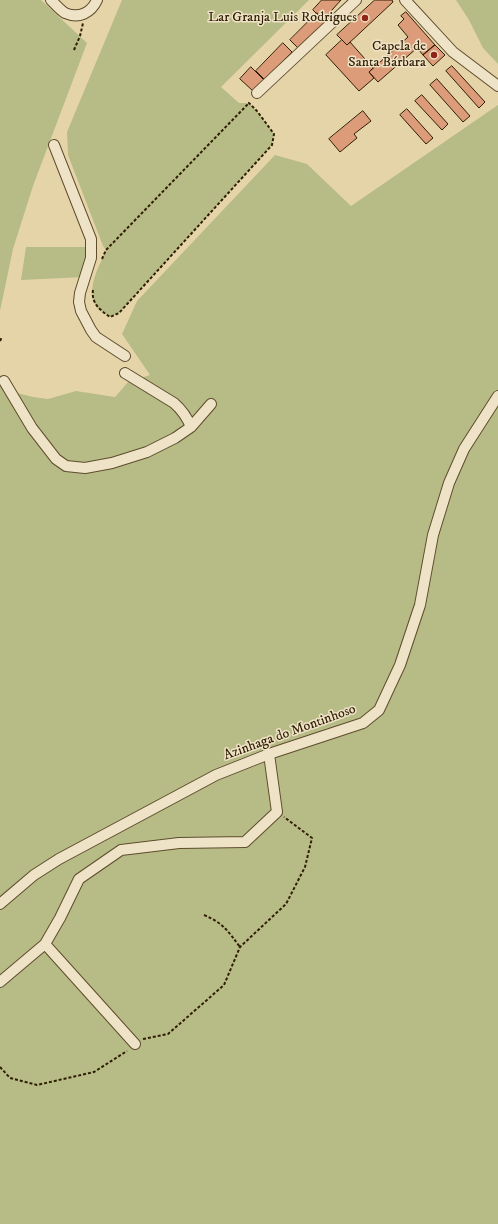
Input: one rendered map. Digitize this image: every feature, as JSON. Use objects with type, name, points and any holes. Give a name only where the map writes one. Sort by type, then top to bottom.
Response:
[{"type":"street","points":[[51,0],[64,12],[74,16],[85,14],[94,8],[97,0]]},
{"type":"street","points":[[257,93],[356,0]]},
{"type":"street","points":[[405,0],[453,52],[498,86]]},
{"type":"street","points":[[54,146],[92,240],[91,258],[80,293],[79,302],[81,311],[96,337],[125,356]]},
{"type":"street","points":[[125,373],[174,403],[187,417],[191,427]]},
{"type":"street","points":[[4,381],[32,428],[56,459],[66,466],[85,468],[112,463],[147,452],[175,438],[191,427],[211,404]]},
{"type":"street","name":"Azinhaga do Montinhoso","points":[[0,904],[34,875],[59,859],[216,775],[269,754],[363,722],[379,710],[400,665],[420,605],[433,535],[449,483],[464,449],[498,396]]},
{"type":"street","points":[[0,982],[45,944],[60,918],[79,879],[121,850],[179,843],[245,842],[277,812],[269,754]]},
{"type":"street","points":[[45,944],[135,1044]]},
{"type":"path","points":[[74,50],[80,36],[85,14]]},
{"type":"path","points":[[101,262],[106,250],[257,93]]},
{"type":"path","points":[[93,289],[92,296],[99,310],[110,316],[119,313],[272,145],[274,134],[264,119],[249,103]]},
{"type":"path","points":[[0,341],[2,337]]},
{"type":"path","points":[[0,1067],[10,1078],[38,1085],[94,1072],[142,1039],[168,1034],[224,985],[240,947],[286,904],[305,867],[312,838],[277,812]]},
{"type":"path","points":[[204,915],[225,927],[240,947]]},
{"type":"green space","points":[[0,0],[41,0],[87,43],[33,186],[13,249],[0,311]]},
{"type":"green space","points":[[122,0],[309,0],[221,87],[239,103],[249,103],[257,111],[274,134],[272,145],[119,313],[110,317],[99,310],[94,303],[92,296],[92,288],[96,272],[106,250],[103,246],[68,155],[67,132]]},
{"type":"green space","points":[[456,0],[498,0],[498,64],[483,48],[469,20]]},
{"type":"green space","points":[[498,105],[498,1224],[0,1224],[0,380],[17,393],[33,397],[48,399],[76,391],[115,397],[128,382],[150,375],[122,334],[137,301],[275,155],[307,164],[351,206]]},
{"type":"green space","points":[[26,247],[92,247],[85,277],[21,280]]},
{"type":"building","points":[[322,0],[341,0],[323,20],[313,10]]},
{"type":"building","name":"Lar Granja Luis Rodrigues","points":[[375,0],[392,0],[393,2],[347,45],[337,35]]},
{"type":"building","points":[[406,12],[435,45],[423,55],[417,48],[378,82],[369,72],[408,37],[398,25],[404,19],[401,16]]},
{"type":"building","points":[[317,13],[325,22],[299,49],[290,40]]},
{"type":"building","points":[[342,40],[347,45],[350,42],[373,68],[369,72],[374,78],[359,91],[326,55]]},
{"type":"building","points":[[283,43],[292,52],[265,80],[256,71]]},
{"type":"building","name":"Capela de Santa Bárbara","points":[[435,45],[445,55],[433,66],[423,55]]},
{"type":"building","points":[[452,66],[485,102],[479,108],[446,71]]},
{"type":"building","points":[[251,67],[264,80],[253,91],[240,79]]},
{"type":"building","points":[[437,79],[470,116],[463,122],[430,85]]},
{"type":"building","points":[[422,95],[448,124],[442,130],[415,101]]},
{"type":"building","points":[[407,109],[433,138],[426,144],[400,115]]},
{"type":"building","points":[[363,111],[371,121],[354,134],[357,138],[340,152],[329,139]]},
{"type":"place","name":"Lar Granja Luis Rodrigues","points":[[365,18]]},
{"type":"place","name":"Capela de Santa Bárbara","points":[[434,55]]}]
